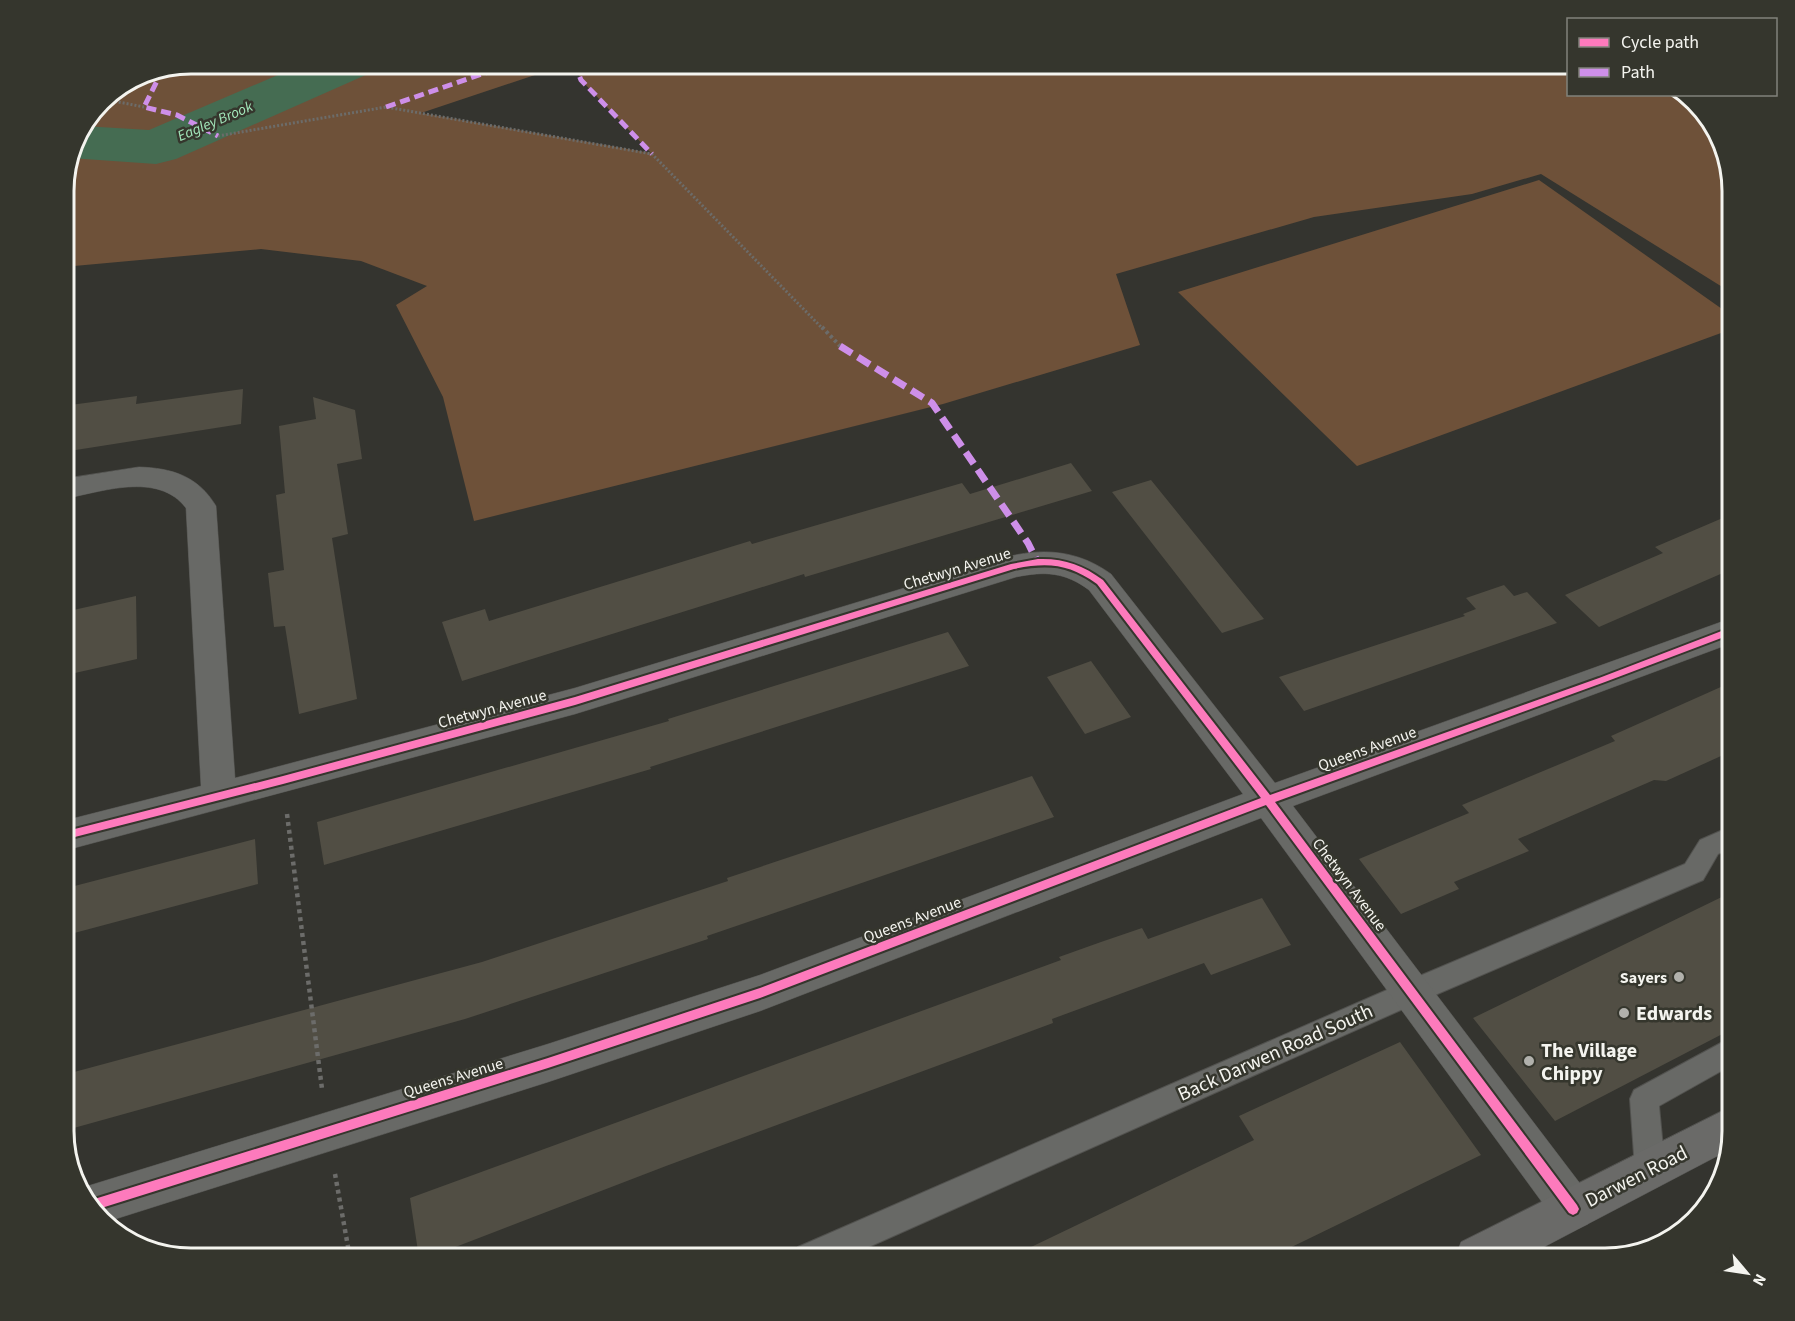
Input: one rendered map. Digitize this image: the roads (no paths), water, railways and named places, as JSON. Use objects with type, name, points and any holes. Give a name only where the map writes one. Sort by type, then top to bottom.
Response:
[{"type":"main road","name":"Darwen Road","points":[[1497,1248],[1722,1131]]},
{"type":"street","points":[[74,487],[140,477],[178,482],[194,492],[201,506],[219,796]]},
{"type":"street","name":"Chetwyn Avenue","points":[[74,833],[283,780],[575,701],[1037,561],[1062,562],[1084,569],[1101,582],[1268,800],[1573,1209]]},
{"type":"street","name":"Queens Avenue","points":[[99,1203],[760,993],[1268,800],[1602,680],[1722,634]]},
{"type":"lane","name":"Back Darwen Road South","points":[[831,1248],[1412,992],[1694,872],[1709,848],[1722,841]]},
{"type":"lane","points":[[1650,1169],[1644,1099],[1722,1056]]},
{"type":"waterway","name":"Eagley Brook","points":[[84,143],[156,147],[325,74]]},
{"type":"place","name":"Sayers","points":[[1679,977]]},
{"type":"place","name":"Edwards","points":[[1624,1013]]},
{"type":"place","name":"The Village Chippy","points":[[1529,1061]]}]
